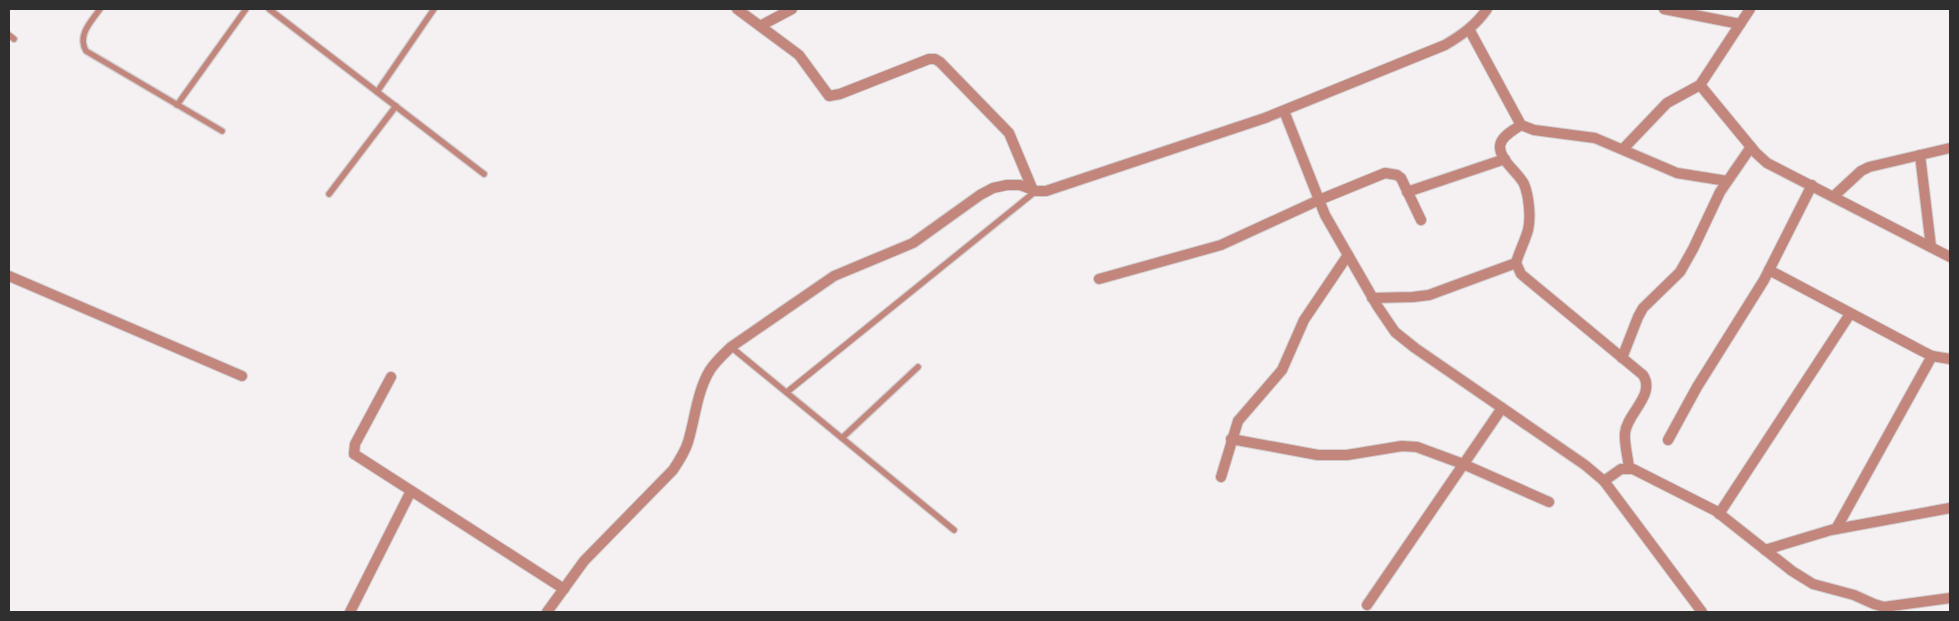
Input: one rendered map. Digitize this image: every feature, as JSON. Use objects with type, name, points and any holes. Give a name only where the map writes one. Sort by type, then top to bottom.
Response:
[{"type":"street","points":[[737,9],[798,55],[830,96],[840,94],[928,59],[940,62],[1009,133],[1034,190]]},
{"type":"street","points":[[760,26],[792,9]]},
{"type":"street","points":[[547,612],[584,561],[673,470],[682,457],[688,444],[703,387],[709,372],[719,359],[732,347],[834,276],[913,243],[980,195],[993,188],[1006,185],[1020,185],[1034,190],[1046,191],[1284,110],[1445,45],[1469,29],[1487,9]]},
{"type":"street","points":[[1664,9],[1740,24]]},
{"type":"street","points":[[1623,149],[1667,104],[1700,85],[1750,9]]},
{"type":"street","points":[[1469,29],[1521,125],[1534,130],[1596,138],[1677,173],[1728,181]]},
{"type":"street","points":[[1700,85],[1751,147],[1767,163],[1950,257]]},
{"type":"street","points":[[1284,110],[1325,215],[1372,298],[1395,332],[1414,348],[1604,481],[1702,612]]},
{"type":"street","points":[[1521,125],[1501,141],[1500,151],[1519,176],[1525,186],[1527,196],[1529,224],[1516,263],[1521,274],[1643,375],[1647,385],[1625,433],[1629,468]]},
{"type":"street","points":[[1622,358],[1643,308],[1680,272],[1694,249],[1728,181],[1751,147]]},
{"type":"street","points":[[1834,196],[1869,167],[1950,148]]},
{"type":"street","points":[[1920,155],[1931,247]]},
{"type":"street","points":[[1407,192],[1505,159]]},
{"type":"street","points":[[1099,279],[1221,246],[1319,200],[1385,173],[1397,175],[1400,178],[1420,220]]},
{"type":"street","points":[[1668,440],[1697,386],[1769,270],[1812,185]]},
{"type":"street","points":[[1221,476],[1238,421],[1282,370],[1304,320],[1348,255]]},
{"type":"street","points":[[1372,298],[1422,296],[1516,263]]},
{"type":"street","points":[[1769,270],[1932,356],[1950,359]]},
{"type":"street","points":[[9,276],[242,376]]},
{"type":"street","points":[[1719,514],[1850,314]]},
{"type":"street","points":[[1836,529],[1932,356]]},
{"type":"street","points":[[391,376],[353,449],[354,454],[564,589]]},
{"type":"street","points":[[1367,605],[1502,408]]},
{"type":"street","points":[[1231,439],[1318,456],[1332,456],[1410,446],[1426,449],[1548,502]]},
{"type":"street","points":[[1604,481],[1621,469],[1629,468],[1705,505],[1792,571],[1813,584],[1854,595],[1874,604],[1884,606],[1950,598]]},
{"type":"street","points":[[350,612],[411,492]]},
{"type":"street","points":[[1765,550],[1836,529],[1950,508]]},
{"type":"lane","points":[[100,9],[82,38],[86,51],[222,131]]},
{"type":"lane","points":[[177,105],[246,9]]},
{"type":"lane","points":[[268,9],[484,174]]},
{"type":"lane","points":[[377,92],[434,9]]},
{"type":"lane","points":[[329,194],[396,106]]},
{"type":"lane","points":[[787,392],[1034,190]]},
{"type":"lane","points":[[732,347],[954,530]]},
{"type":"lane","points":[[842,438],[918,367]]}]
